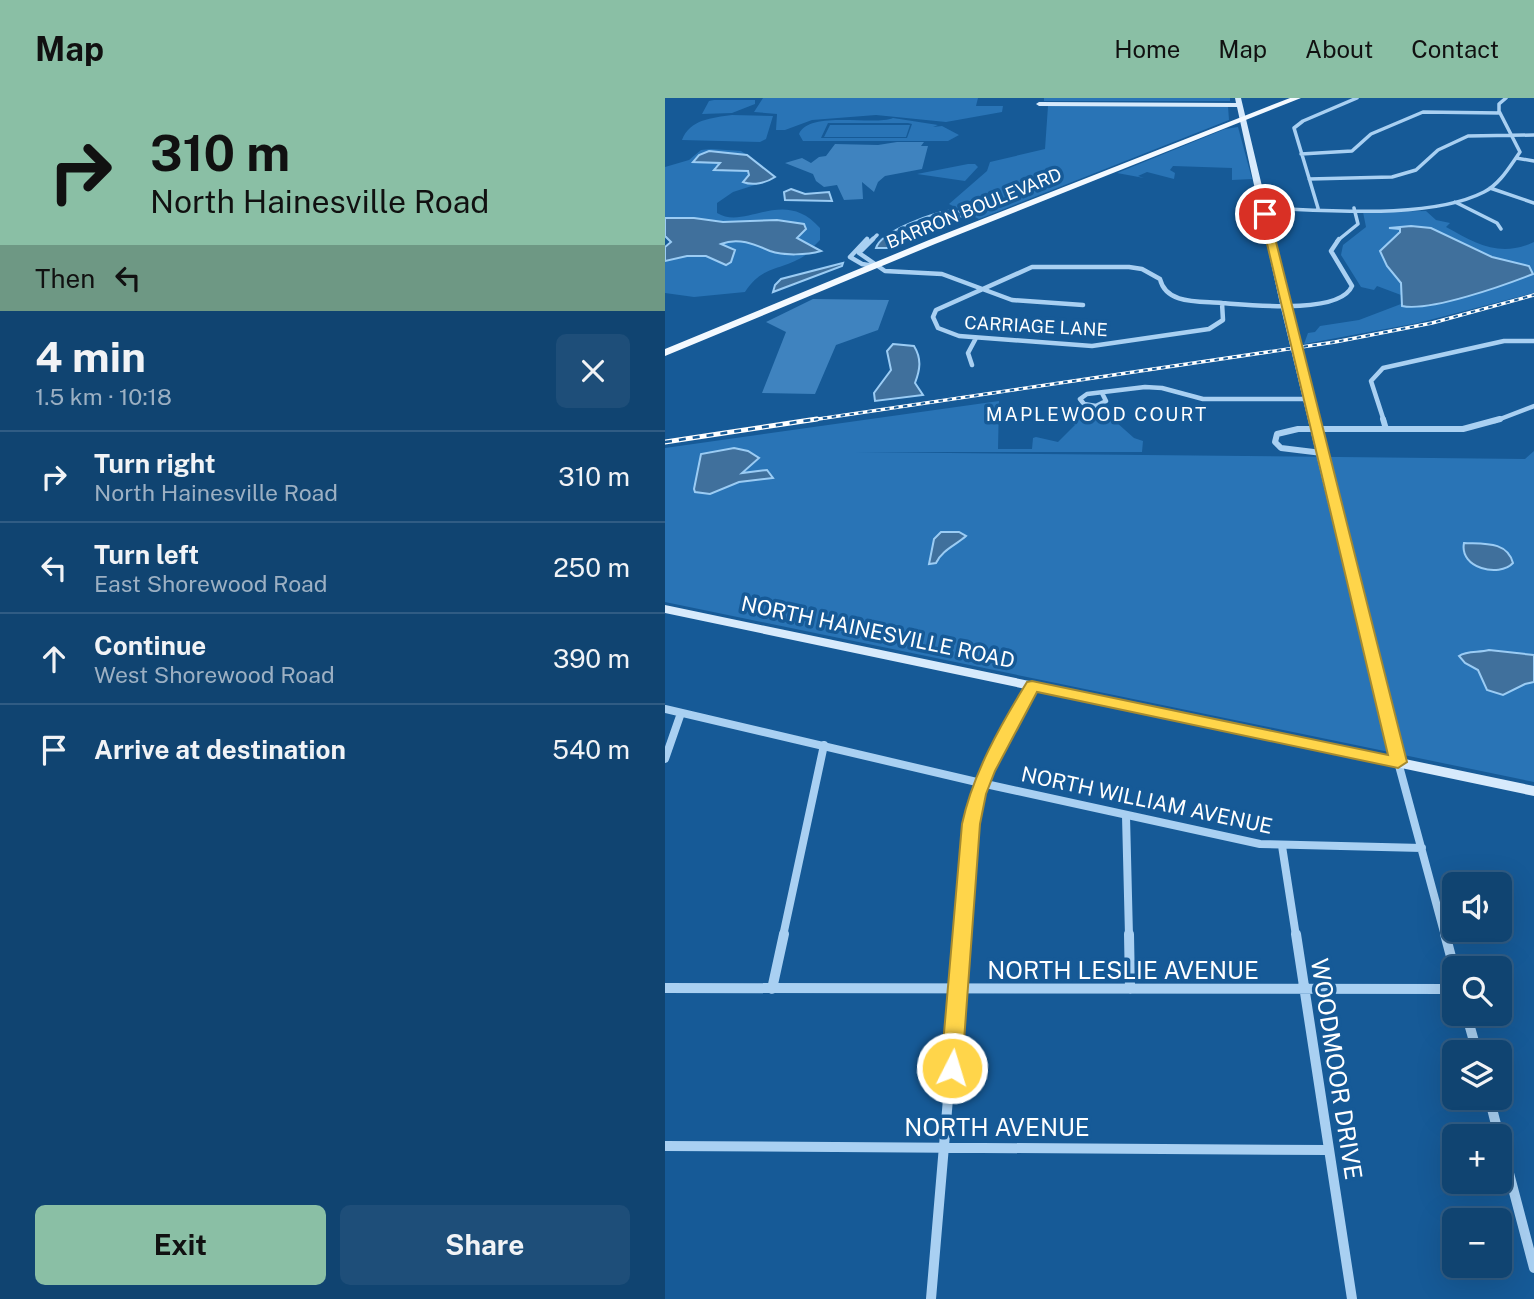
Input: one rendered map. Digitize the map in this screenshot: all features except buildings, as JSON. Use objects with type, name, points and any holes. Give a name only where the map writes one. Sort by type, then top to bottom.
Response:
[{"type":"main road","name":"BARRON BOULEVARD","points":[[665,353],[875,266],[1297,98]]},
{"type":"main road","points":[[1039,103],[1239,102],[1285,304],[1398,762]]},
{"type":"main road","name":"NORTH HAINESVILLE ROAD","points":[[665,609],[1534,791]]},
{"type":"street","points":[[1318,208],[1294,130],[1296,125],[1357,98]]},
{"type":"street","points":[[1263,208],[1418,208],[1454,202],[1490,188],[1520,152],[1500,113],[1499,104],[1506,98]]},
{"type":"street","points":[[1301,154],[1352,151],[1371,134],[1423,112],[1500,113]]},
{"type":"street","points":[[1309,179],[1376,179],[1401,175],[1416,170],[1438,150],[1462,138],[1479,135],[1534,135]]},
{"type":"street","points":[[1515,158],[1534,161]]},
{"type":"street","points":[[1490,188],[1534,203]]},
{"type":"street","points":[[1454,202],[1497,223],[1501,229]]},
{"type":"street","points":[[979,289],[1032,267],[1129,267],[1154,274],[1172,296],[1197,302],[1327,303],[1351,292],[1352,282],[1331,251],[1335,243],[1358,224],[1354,208]]},
{"type":"street","points":[[875,266],[862,264],[850,257],[856,248],[875,235],[859,253],[885,271],[942,274],[1012,300],[1083,305]]},
{"type":"street","name":"CARRIAGE LANE","points":[[979,289],[941,306],[933,317],[938,328],[947,333],[976,338],[1073,346],[1122,344],[1209,330],[1223,320],[1222,303]]},
{"type":"street","points":[[972,365],[968,352],[976,338]]},
{"type":"street","points":[[1386,429],[1371,381],[1383,368],[1504,341],[1534,341]]},
{"type":"street","points":[[1102,393],[1145,387],[1162,388],[1203,399],[1309,399]]},
{"type":"street","points":[[1321,451],[1281,448],[1275,442],[1277,434],[1316,429],[1463,429],[1490,423],[1534,406]]},
{"type":"street","points":[[931,1299],[971,824],[981,783],[1032,686]]},
{"type":"street","name":"NORTH WILLIAM AVENUE","points":[[665,709],[1214,835],[1282,846],[1422,848]]},
{"type":"street","points":[[665,759],[681,713]]},
{"type":"street","points":[[772,989],[824,745]]},
{"type":"street","points":[[1398,762],[1451,956]]},
{"type":"street","points":[[1126,816],[1130,989]]},
{"type":"street","name":"WOODMOOR DRIVE","points":[[1282,846],[1352,1299]]},
{"type":"street","name":"NORTH LESLIE AVENUE","points":[[665,988],[1442,989]]},
{"type":"street","name":"NORTH AVENUE","points":[[665,1146],[1328,1150]]},
{"type":"street","points":[[1512,1186],[1534,1268]]},
{"type":"shaded area","points":[[763,98],[978,98],[976,106],[1003,106],[1002,112],[946,122],[876,115],[812,120],[785,130],[776,130],[777,114],[754,112]]},
{"type":"shaded area","points":[[1044,98],[1230,98],[1230,101],[1044,101]]},
{"type":"shaded area","points":[[755,100],[755,104],[732,113],[702,114],[709,101]]},
{"type":"shaded area","points":[[1048,106],[1228,106],[1229,120],[979,219],[949,204],[987,171],[990,162],[1045,149]]},
{"type":"shaded area","points":[[732,115],[773,116],[766,139],[760,142],[682,140],[696,124]]},
{"type":"shaded area","points":[[893,118],[938,125],[933,127],[942,126],[959,135],[948,141],[803,141],[799,134],[815,122]],"holes":[[[828,123],[912,124],[907,138],[821,138]]]},
{"type":"shaded area","points":[[830,125],[910,125],[906,137],[824,137]]},
{"type":"shaded area","points":[[1238,127],[1252,179],[1232,180],[1232,168],[1173,166],[1170,170],[1175,173],[1174,179],[1147,172],[1138,176],[1144,178],[1117,173],[1225,129]]},
{"type":"shaded area","points":[[701,150],[741,151],[747,155],[709,151],[696,163],[720,163],[714,168],[748,171],[749,175],[743,182],[758,184],[733,192],[717,203],[717,213],[740,217],[792,210],[806,216],[820,228],[820,240],[814,246],[797,238],[806,226],[804,224],[777,220],[723,222],[665,218],[665,167],[689,160]]},
{"type":"shaded area","points":[[709,151],[747,155],[775,177],[751,184],[743,182],[749,175],[748,171],[714,170],[720,163],[693,162],[699,155]]},
{"type":"shaded area","points":[[968,164],[978,167],[965,181],[917,174]]},
{"type":"shaded area","points":[[791,189],[805,194],[829,192],[832,201],[785,200],[784,192]]},
{"type":"shaded area","points":[[953,210],[967,214],[890,248],[876,248],[898,229],[922,218]]},
{"type":"shaded area","points":[[1426,211],[1436,220],[1450,223],[1446,227],[1489,247],[1510,249],[1534,242],[1534,293],[1418,323],[1304,344],[1308,333],[1315,332],[1320,326],[1359,320],[1401,304],[1401,295],[1377,286],[1374,290],[1361,287],[1341,255],[1343,245],[1366,227],[1363,212]]},
{"type":"shaded area","points":[[665,218],[723,222],[777,220],[804,224],[806,229],[797,238],[821,251],[782,254],[746,242],[734,241],[721,244],[735,250],[731,262],[726,265],[706,256],[687,256],[665,261],[665,247],[671,242],[665,236]]},
{"type":"shaded area","points":[[1389,228],[1431,228],[1492,257],[1529,266],[1533,274],[1487,291],[1448,301],[1415,307],[1402,306],[1401,283],[1387,266],[1380,251],[1400,232],[1400,229]]},
{"type":"shaded area","points":[[733,241],[756,244],[772,251],[807,254],[759,276],[745,292],[694,297],[665,293],[665,261],[701,255],[721,263],[732,259],[735,251],[720,244]]},
{"type":"shaded area","points":[[843,263],[842,266],[773,292],[781,279]]},
{"type":"shaded area","points":[[893,344],[914,346],[919,364],[915,383],[923,395],[875,401],[874,393],[891,370],[887,351]]},
{"type":"shaded area","points":[[999,401],[998,449],[1032,449],[1033,438],[1036,437],[1058,442],[1075,425],[1071,423],[1076,420],[1108,415],[1120,416],[1123,419],[1116,422],[1134,438],[1143,441],[1142,452],[856,452],[1525,459],[1534,451],[1534,782],[665,602],[665,448]]},
{"type":"shaded area","points":[[734,448],[748,451],[759,458],[742,473],[767,470],[773,478],[739,482],[710,494],[695,492],[701,454]]},
{"type":"shaded area","points":[[941,532],[959,532],[966,536],[945,551],[936,563],[929,564],[934,539]]},
{"type":"shaded area","points":[[1464,543],[1500,547],[1506,551],[1513,563],[1499,570],[1481,568],[1468,559],[1464,552]]},
{"type":"shaded area","points":[[1489,650],[1534,655],[1534,682],[1503,695],[1487,690],[1478,670],[1459,656]]},
{"type":"railway","points":[[805,421],[1335,342],[1432,323],[1534,295]]},
{"type":"railway","points":[[665,442],[817,419]]},
{"type":"district","name":"MAPLEWOOD COURT","points":[[1097,414]]},
{"type":"route","points":[[952,1068],[971,824],[977,794],[1032,686],[1398,762],[1265,214]]}]
